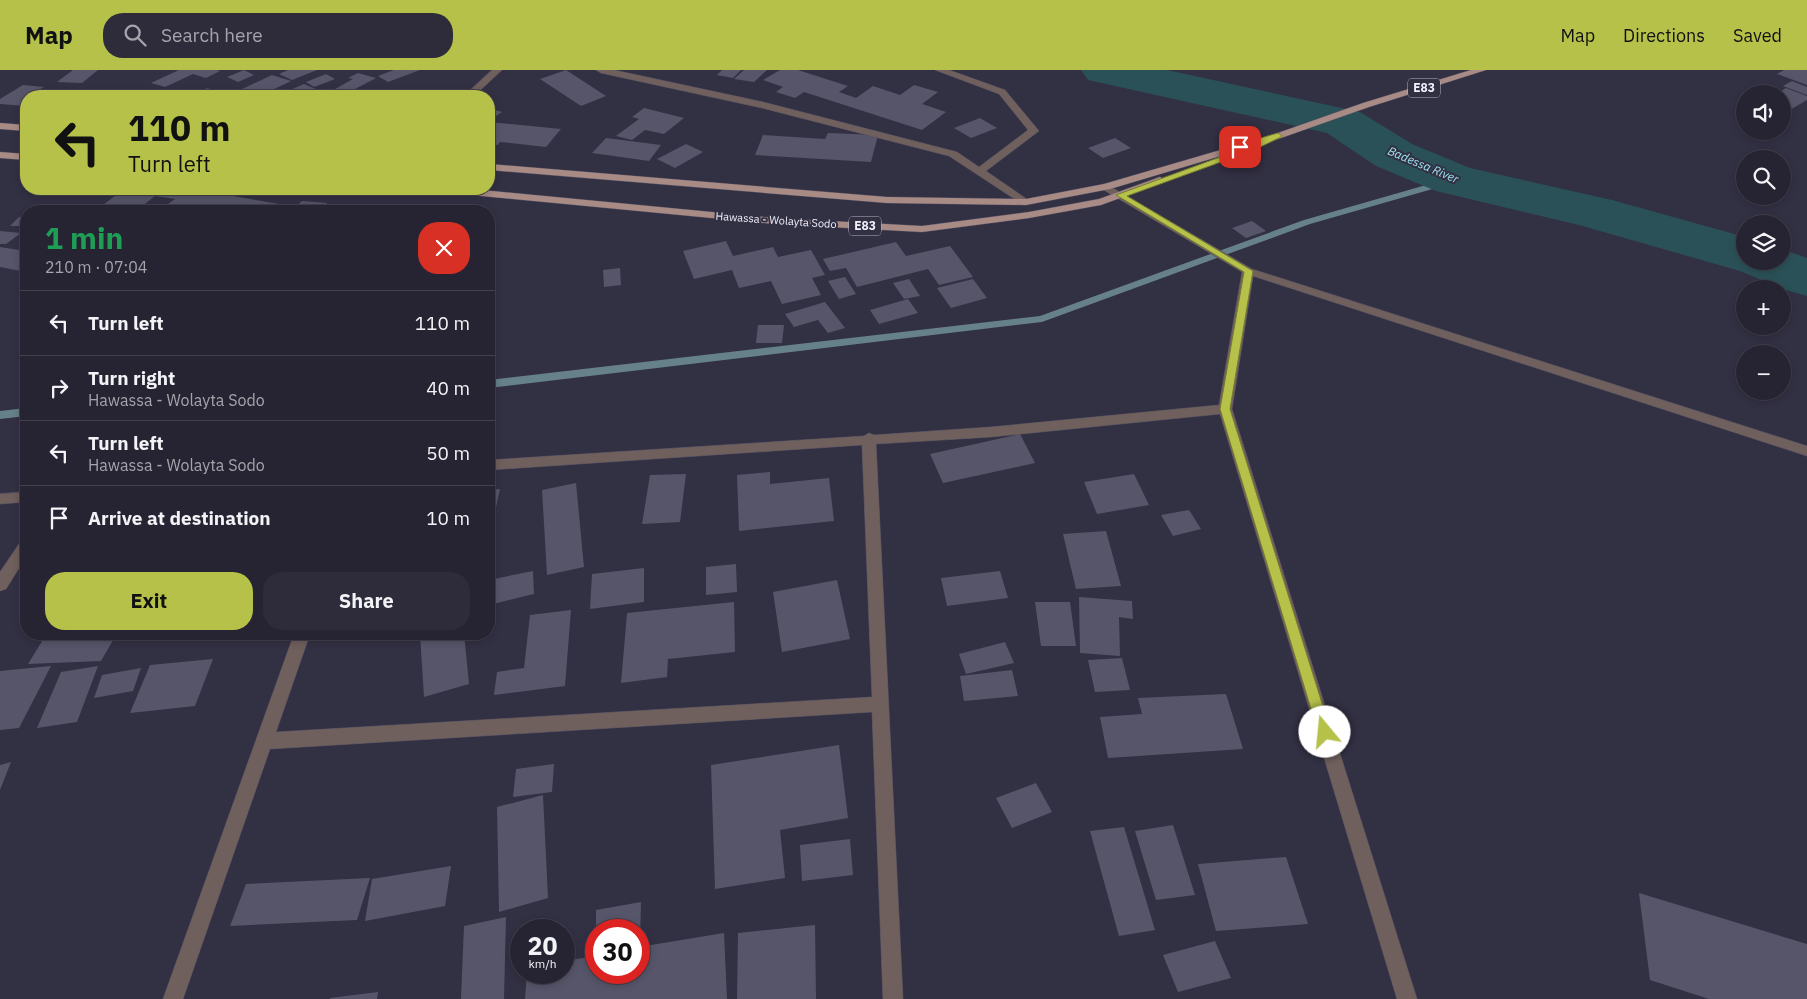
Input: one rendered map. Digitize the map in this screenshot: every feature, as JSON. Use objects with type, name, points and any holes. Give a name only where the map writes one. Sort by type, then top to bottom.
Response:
[{"type":"main road","name":"Hawassa - Wolayta Sodo","points":[[495,167],[887,200],[1026,202],[1106,187],[1282,134],[1366,105],[1481,70]]},
{"type":"main road","points":[[0,126],[20,128]]},
{"type":"main road","name":"Hawassa - Wolayta Sodo","points":[[495,194],[774,221],[922,229],[1030,215],[1101,202],[1251,148],[1282,134]]},
{"type":"main road","points":[[0,155],[20,157]]},
{"type":"street","points":[[475,90],[497,70]]},
{"type":"street","points":[[601,70],[763,105],[878,133],[953,154],[1026,202]]},
{"type":"street","points":[[940,70],[1002,92],[1034,131],[980,171]]},
{"type":"street","points":[[1106,187],[1248,271],[1807,451]]},
{"type":"street","points":[[1248,271],[1225,409],[1406,999]]},
{"type":"street","points":[[495,465],[869,438],[991,432],[1225,409]]},
{"type":"street","points":[[869,438],[893,999]]},
{"type":"street","points":[[0,499],[20,497]]},
{"type":"street","points":[[0,585],[20,553]]},
{"type":"street","points":[[173,999],[300,640]]},
{"type":"street","points":[[264,741],[880,704]]},
{"type":"building","points":[[73,70],[98,70],[82,83],[57,82]]},
{"type":"building","points":[[179,70],[220,71],[206,78],[193,74],[165,87],[151,83]]},
{"type":"building","points":[[244,70],[254,75],[238,82],[227,77]]},
{"type":"building","points":[[288,70],[317,70],[292,80],[279,74]]},
{"type":"building","points":[[394,70],[420,70],[388,82],[378,76]]},
{"type":"building","points":[[566,70],[606,96],[581,106],[540,79]]},
{"type":"building","points":[[722,70],[741,70],[733,78],[717,75]]},
{"type":"building","points":[[744,70],[767,70],[754,82],[734,79]]},
{"type":"building","points":[[780,70],[798,70],[848,86],[839,92],[856,98],[873,86],[900,95],[914,85],[938,92],[922,104],[946,112],[922,130],[804,92],[795,98],[776,92],[783,87],[763,80]]},
{"type":"building","points":[[1784,70],[1807,70],[1807,85],[1777,74]]},
{"type":"building","points":[[358,73],[376,78],[353,90],[333,90],[353,79],[348,78]]},
{"type":"building","points":[[326,74],[335,79],[314,87],[306,82]]},
{"type":"building","points":[[272,75],[291,81],[272,90],[240,90]]},
{"type":"building","points":[[1792,81],[1807,87],[1807,95],[1791,89],[1791,85],[1785,85]]},
{"type":"building","points":[[304,84],[318,90],[290,90]]},
{"type":"building","points":[[23,85],[44,87],[38,90],[20,90],[20,106],[0,104],[0,99]]},
{"type":"building","points":[[1791,90],[1807,96],[1807,100],[1791,109]]},
{"type":"building","points":[[644,108],[684,118],[664,134],[645,130],[632,140],[616,136],[639,119],[632,117]]},
{"type":"building","points":[[495,110],[502,112],[495,117]]},
{"type":"building","points":[[980,118],[997,128],[971,138],[954,128]]},
{"type":"building","points":[[495,123],[561,129],[546,147],[500,142],[498,145],[495,145]]},
{"type":"building","points":[[828,133],[878,135],[871,162],[755,155],[763,135],[825,139]]},
{"type":"building","points":[[606,138],[661,145],[649,161],[592,153]]},
{"type":"building","points":[[1115,138],[1131,148],[1103,158],[1088,148]]},
{"type":"building","points":[[686,144],[703,152],[675,168],[657,159]]},
{"type":"building","points":[[116,195],[227,195],[285,205],[166,205],[175,199],[155,196],[144,205],[103,205]]},
{"type":"building","points":[[302,201],[327,203],[325,205],[298,205]]},
{"type":"building","points":[[19,217],[20,217],[20,226],[10,226]]},
{"type":"building","points":[[1252,221],[1266,231],[1246,238],[1232,228]]},
{"type":"building","points":[[0,231],[20,233],[6,244],[0,244]]},
{"type":"building","points":[[726,241],[733,256],[773,247],[778,257],[811,250],[825,275],[812,278],[821,295],[782,304],[771,281],[739,288],[732,270],[694,279],[683,251]]},
{"type":"building","points":[[896,242],[906,256],[950,246],[973,277],[939,285],[928,269],[857,287],[846,268],[830,271],[823,259]]},
{"type":"building","points":[[0,247],[20,250],[20,271],[0,267]]},
{"type":"building","points":[[620,268],[621,285],[604,287],[603,270]]},
{"type":"building","points":[[845,277],[856,294],[839,299],[828,281]]},
{"type":"building","points":[[909,279],[920,296],[904,299],[893,283]]},
{"type":"building","points":[[973,279],[987,298],[951,308],[937,288]]},
{"type":"building","points":[[908,299],[918,313],[879,324],[870,310]]},
{"type":"building","points":[[825,302],[845,328],[828,333],[818,320],[794,327],[785,314]]},
{"type":"building","points":[[758,325],[784,325],[782,343],[756,343]]},
{"type":"building","points":[[1020,434],[1035,463],[943,483],[930,454]]},
{"type":"building","points":[[770,472],[770,484],[829,478],[834,521],[739,531],[737,475]]},
{"type":"building","points":[[686,474],[680,522],[642,524],[650,475]]},
{"type":"building","points":[[1134,474],[1149,505],[1097,514],[1084,482]]},
{"type":"building","points":[[576,483],[584,567],[547,575],[542,490]]},
{"type":"building","points":[[495,489],[500,489],[495,512]]},
{"type":"building","points":[[1189,510],[1201,529],[1173,536],[1161,515]]},
{"type":"building","points":[[1106,531],[1121,586],[1076,589],[1063,534]]},
{"type":"building","points":[[736,564],[737,592],[706,595],[706,567]]},
{"type":"building","points":[[644,568],[644,602],[590,609],[592,574]]},
{"type":"building","points":[[533,571],[534,594],[495,604],[495,579]]},
{"type":"building","points":[[1000,571],[1008,598],[947,606],[941,578]]},
{"type":"building","points":[[837,580],[850,639],[782,652],[773,592]]},
{"type":"building","points":[[1079,597],[1132,601],[1133,619],[1119,617],[1120,656],[1080,653]]},
{"type":"building","points":[[734,602],[735,652],[668,659],[667,677],[621,683],[627,613]]},
{"type":"building","points":[[1035,602],[1070,602],[1076,646],[1041,646]]},
{"type":"building","points":[[571,610],[565,686],[494,695],[497,672],[524,668],[530,615]]},
{"type":"building","points":[[43,640],[113,640],[101,661],[28,664]]},
{"type":"building","points":[[420,640],[465,640],[469,684],[424,697]]},
{"type":"building","points":[[1005,642],[1014,663],[966,674],[959,654]]},
{"type":"building","points":[[1122,658],[1130,690],[1095,692],[1088,660]]},
{"type":"building","points":[[213,659],[195,706],[130,713],[150,665]]},
{"type":"building","points":[[51,666],[19,728],[0,730],[0,671]]},
{"type":"building","points":[[98,666],[77,722],[37,728],[61,672]]},
{"type":"building","points":[[141,668],[133,691],[94,698],[102,675]]},
{"type":"building","points":[[1012,670],[1018,696],[964,701],[960,676]]},
{"type":"building","points":[[1226,694],[1243,749],[1108,758],[1100,717],[1142,714],[1138,698]]},
{"type":"building","points":[[839,745],[848,818],[780,830],[785,878],[715,889],[711,765]]},
{"type":"building","points":[[11,762],[0,790],[0,765]]},
{"type":"building","points":[[554,764],[552,792],[513,797],[516,769]]},
{"type":"building","points":[[1036,783],[1052,812],[1012,828],[996,798]]},
{"type":"building","points":[[543,795],[548,898],[499,912],[497,807]]},
{"type":"building","points":[[1173,825],[1195,895],[1156,900],[1135,831]]},
{"type":"building","points":[[1124,827],[1155,930],[1119,936],[1090,831]]},
{"type":"building","points":[[850,839],[853,875],[802,881],[800,845]]},
{"type":"building","points":[[1286,857],[1308,924],[1216,931],[1198,864]]},
{"type":"building","points":[[451,866],[445,906],[365,921],[372,879]]},
{"type":"building","points":[[370,878],[357,920],[230,926],[246,884]]},
{"type":"building","points":[[1639,893],[1807,944],[1807,999],[1709,999],[1650,980]]},
{"type":"building","points":[[641,902],[641,919],[596,919],[596,910]]},
{"type":"building","points":[[506,917],[504,999],[461,999],[464,926]]},
{"type":"building","points":[[815,925],[816,999],[737,999],[738,933]]},
{"type":"building","points":[[724,933],[727,999],[525,999],[526,984],[575,984],[575,959],[585,958],[585,984],[650,984],[650,945]]},
{"type":"building","points":[[1215,941],[1231,978],[1178,992],[1163,955]]},
{"type":"building","points":[[378,992],[377,999],[330,999],[330,998]]},
{"type":"waterway","name":"Badessa River","points":[[1104,70],[1343,122],[1394,155],[1454,180],[1593,212],[1736,252]]},
{"type":"waterway","points":[[495,383],[1042,319],[1307,222],[1454,180]]},
{"type":"waterway","name":"Badessa River","points":[[1786,270],[1807,278]]},
{"type":"waterway","points":[[0,415],[20,413]]},
{"type":"route","points":[[1240,147],[1278,136],[1251,148],[1120,195],[1248,271],[1225,409],[1325,732]]}]
